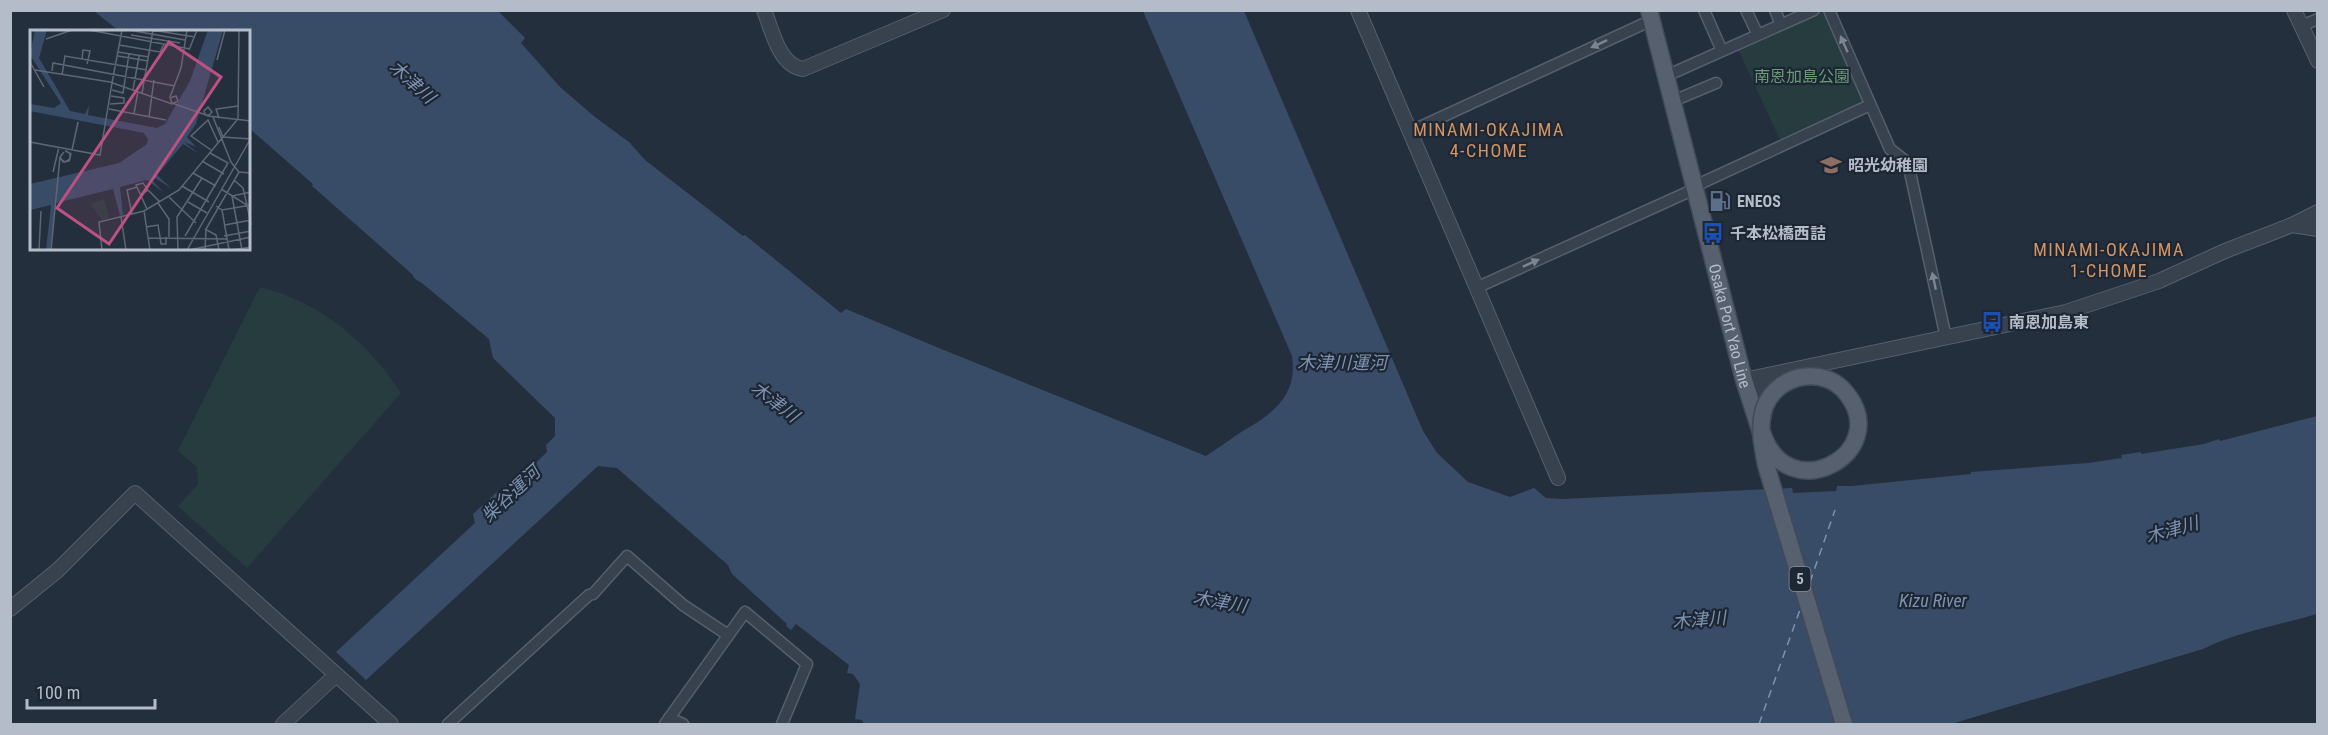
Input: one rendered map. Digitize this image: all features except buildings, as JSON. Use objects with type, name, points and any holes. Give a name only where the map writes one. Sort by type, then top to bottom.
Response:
[{"type":"main road","name":"Osaka Port Yao Line","points":[[1651,15],[1759,432],[1763,439],[1768,446],[1776,456],[1791,466],[1816,470],[1834,464],[1851,447],[1857,422],[1851,399],[1835,383],[1811,376],[1801,377],[1788,381],[1776,390],[1767,403],[1761,423],[1763,436],[1768,446],[1775,456],[1782,462],[1791,467],[1801,470],[1811,471],[1821,470],[1830,467],[1838,462],[1849,451],[1854,443],[1858,422],[1856,411],[1849,395],[1835,382],[1823,377],[1805,376],[1791,380],[1776,390],[1769,399],[1766,405],[1760,425],[1761,432],[1761,438],[1762,445],[1766,465],[1844,724]]},
{"type":"street","points":[[764,10],[784,58],[795,68],[803,69],[943,10]]},
{"type":"street","points":[[1358,10],[1558,478]]},
{"type":"street","points":[[1704,10],[1722,51]]},
{"type":"street","points":[[1746,10],[1758,35]]},
{"type":"street","points":[[1775,10],[1781,25]]},
{"type":"street","points":[[1666,76],[1781,25],[1791,15],[1814,10]]},
{"type":"street","points":[[1829,10],[1890,149],[1896,156],[1908,163],[1946,338]]},
{"type":"street","points":[[2294,10],[2318,61]]},
{"type":"street","points":[[1410,132],[1651,15]]},
{"type":"street","points":[[2301,26],[2318,19]]},
{"type":"street","points":[[1673,101],[1716,83]]},
{"type":"street","points":[[1478,287],[1688,192],[1695,186],[1870,105]]},
{"type":"street","points":[[1746,387],[1837,360],[2066,312],[2159,281],[2318,212]]},
{"type":"street","points":[[2292,225],[2318,229]]},
{"type":"street","points":[[10,609],[58,570],[135,493],[391,724]]},
{"type":"street","points":[[448,724],[580,603],[593,594],[627,556],[683,605],[728,635]]},
{"type":"street","points":[[683,724],[667,721],[745,612],[807,664],[782,724]]},
{"type":"street","points":[[283,724],[336,675]]},
{"type":"green space","name":"南恩加島公園","points":[[1821,12],[1825,13],[1865,103],[1781,142],[1738,49]]},
{"type":"green space","points":[[260,287],[302,302],[341,326],[374,357],[401,393],[247,568],[178,506],[198,484],[197,467],[178,451]]},
{"type":"water","points":[[94,11],[498,11],[525,38],[521,43],[560,87],[629,142],[645,160],[743,236],[745,235],[841,313],[846,309],[1206,456],[1266,416],[1282,401],[1291,381],[1292,356],[1143,11],[1244,11],[1423,431],[1437,453],[1468,482],[1510,497],[1534,488],[1546,498],[1563,499],[1792,488],[1793,493],[1836,491],[1837,486],[2122,458],[2121,455],[2204,444],[2219,439],[2220,441],[2317,416],[2317,614],[2245,633],[2203,649],[1951,724],[864,724],[862,720],[855,719],[860,684],[853,674],[847,673],[849,665],[796,624],[791,630],[786,626],[787,624],[732,574],[728,565],[617,468],[598,466],[366,680],[336,652],[475,523],[473,514],[498,491],[503,495],[547,452],[546,445],[555,436],[555,418],[493,358],[489,339],[415,279],[250,129],[250,30],[118,30]]},
{"type":"ferry route","points":[[1810,582],[1835,510]]},
{"type":"ferry route","points":[[1759,724],[1801,607]]},
{"type":"place","name":"昭光幼稚園","points":[[1831,165]]},
{"type":"place","name":"ENEOS","points":[[1720,201]]},
{"type":"place","name":"千本松橋西詰","points":[[1713,233]]},
{"type":"place","name":"南恩加島東","points":[[1992,322]]},
{"type":"district","name":"MINAMI-OKAJIMA 4-CHOME","points":[[1489,140]]},
{"type":"district","name":"MINAMI-OKAJIMA 1-CHOME","points":[[2109,260]]},
{"type":"water label","name":"木津川","points":[[412,82]]},
{"type":"water label","name":"木津川運河","points":[[1342,363]]},
{"type":"water label","name":"木津川","points":[[775,402]]},
{"type":"water label","name":"柴谷運河","points":[[511,494]]},
{"type":"water label","name":"木津川","points":[[2172,530]]},
{"type":"water label","name":"Kizu River","points":[[1933,601]]},
{"type":"water label","name":"木津川","points":[[1220,602]]},
{"type":"water label","name":"木津川","points":[[1699,620]]}]
